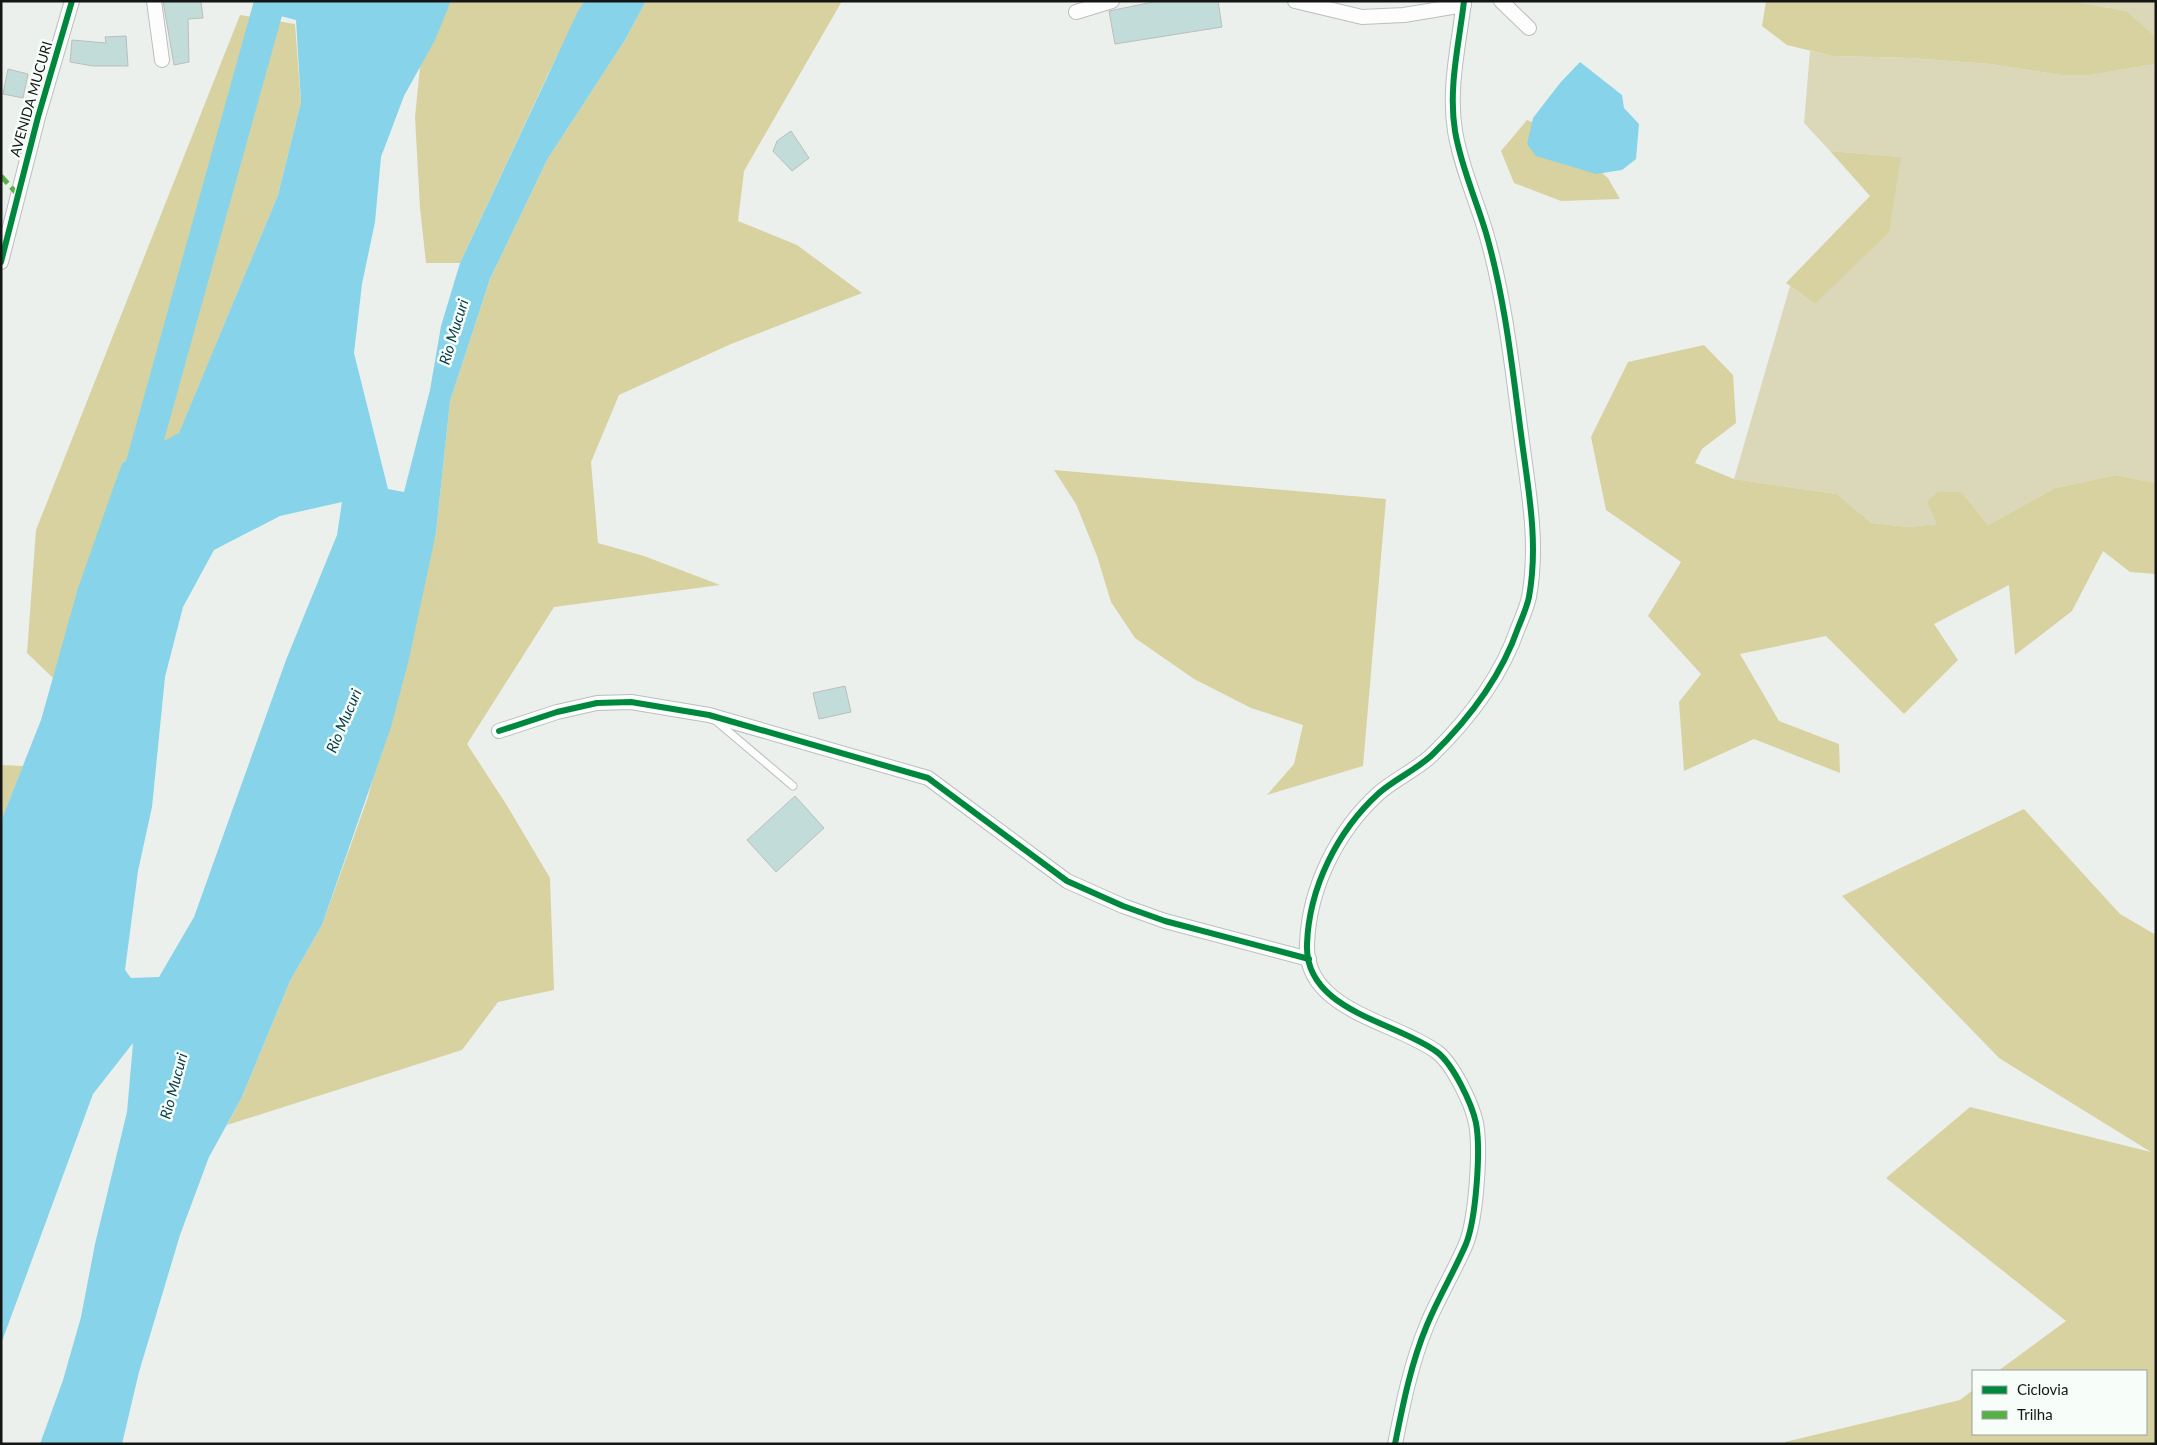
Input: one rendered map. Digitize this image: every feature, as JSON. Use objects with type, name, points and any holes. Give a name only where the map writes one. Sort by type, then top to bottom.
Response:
[{"type":"street","name":"AVENIDA MUCURI","points":[[1,262],[38,116],[72,1]]},
{"type":"street","points":[[154,1],[162,60]]},
{"type":"street","points":[[1076,12],[1112,1]]},
{"type":"street","points":[[1295,1],[1362,17],[1404,15],[1464,3],[1453,75],[1454,127],[1463,169],[1486,232],[1506,312],[1534,528],[1529,599],[1508,656],[1482,699],[1430,757],[1380,792],[1348,826],[1327,860],[1312,913],[1306,948],[1313,977],[1338,1003],[1406,1034],[1441,1054],[1462,1087],[1476,1121],[1478,1166],[1468,1239],[1427,1325],[1412,1367],[1395,1444]]},
{"type":"street","points":[[1501,1],[1529,28]]},
{"type":"street","points":[[499,731],[557,712],[597,703],[631,702],[709,715],[928,778],[1067,881],[1123,906],[1166,921],[1309,959]]},
{"type":"lane","points":[[709,715],[794,786]]},
{"type":"shaded area","points":[[451,1],[585,1],[549,72],[460,263],[426,263],[420,208],[415,117],[420,67]]},
{"type":"shaded area","points":[[646,1],[842,1],[744,171],[738,221],[797,245],[862,293],[731,344],[619,395],[591,462],[598,543],[644,556],[720,585],[554,607],[467,744],[506,804],[550,878],[554,990],[498,1002],[462,1050],[227,1125],[241,1099],[290,981],[322,925],[368,797],[436,533],[450,401],[490,279],[547,160],[625,40]]},
{"type":"shaded area","points":[[1766,1],[2071,1],[2127,11],[2156,37],[2156,64],[2091,75],[2060,75],[1990,64],[1911,58],[1832,56],[1787,45],[1762,26]]},
{"type":"shaded area","points":[[2071,1],[2156,1],[2156,37],[2127,11]]},
{"type":"shaded area","points":[[240,15],[295,24],[301,102],[278,195],[179,434],[122,463],[53,678],[27,653],[36,530]]},
{"type":"shaded area","points":[[1810,51],[1832,56],[1911,58],[1990,64],[2060,75],[2091,75],[2156,64],[2156,483],[2116,475],[2055,488],[1988,525],[1962,492],[1937,524],[1908,527],[1872,523],[1837,494],[1734,479],[1790,286],[1815,304],[1901,157],[1830,151],[1804,123]]},
{"type":"shaded area","points":[[1527,120],[1572,138],[1590,163],[1608,178],[1620,199],[1561,201],[1514,183],[1501,151]]},
{"type":"shaded area","points":[[1830,151],[1901,157],[1889,232],[1815,304],[1786,283],[1870,196]]},
{"type":"shaded area","points":[[1704,345],[1733,375],[1736,423],[1702,449],[1695,463],[1734,479],[1837,494],[1872,523],[1908,527],[1937,524],[1927,502],[1938,492],[1962,492],[1988,525],[2055,488],[2116,475],[2156,483],[2156,574],[2130,572],[2103,551],[2072,611],[2015,655],[2009,585],[1934,624],[1958,660],[1904,714],[1826,636],[1740,654],[1779,721],[1839,744],[1840,773],[1754,739],[1684,771],[1679,702],[1701,674],[1648,616],[1681,562],[1606,510],[1591,437],[1628,362]]},
{"type":"shaded area","points":[[1054,470],[1386,499],[1363,766],[1267,795],[1294,764],[1303,725],[1251,708],[1194,679],[1135,638],[1111,602],[1097,556],[1076,504]]},
{"type":"shaded area","points":[[1,765],[23,766],[1,821]]},
{"type":"shaded area","points":[[2024,809],[2120,914],[2156,935],[2156,1444],[1785,1444],[1785,1442],[1960,1400],[1972,1391],[1972,1435],[2147,1435],[2147,1370],[1999,1370],[2066,1321],[1886,1178],[1970,1107],[2151,1152],[1999,1058],[1842,896]]},
{"type":"water","points":[[263,1],[451,1],[435,40],[404,96],[381,157],[375,222],[362,284],[354,353],[388,489],[404,492],[430,390],[441,326],[460,263],[578,11],[585,1],[646,1],[625,40],[547,160],[490,279],[450,401],[436,533],[409,659],[391,727],[322,925],[290,981],[241,1099],[209,1157],[180,1235],[139,1372],[122,1444],[40,1444],[63,1380],[81,1317],[95,1244],[127,1112],[133,1043],[93,1094],[1,1344],[1,821],[41,720],[78,588],[122,463],[179,433],[278,195],[301,102],[296,20],[261,11]],"holes":[[[342,502],[337,535],[286,660],[194,917],[159,977],[131,978],[125,970],[138,871],[152,807],[165,677],[183,607],[214,550],[280,516]]]},
{"type":"water","points":[[1580,62],[1622,95],[1624,108],[1639,124],[1636,159],[1622,170],[1596,174],[1536,156],[1527,144],[1533,118],[1560,83]]},
{"type":"building","points":[[163,1],[201,1],[203,18],[188,19],[189,62],[174,65]]},
{"type":"building","points":[[1158,1],[1218,1],[1222,27],[1115,44],[1109,11]]},
{"type":"building","points":[[126,36],[128,66],[93,66],[70,62],[72,40],[106,43],[105,37]]},
{"type":"building","points":[[8,69],[28,74],[23,98],[3,94]]},
{"type":"building","points":[[791,131],[809,158],[792,171],[773,151],[777,141]]},
{"type":"building","points":[[845,686],[851,712],[819,719],[813,693]]},
{"type":"building","points":[[795,796],[824,828],[776,872],[747,840]]},
{"type":"waterway","name":"Rio Mucuri","points":[[133,494],[270,1]]},
{"type":"marked path","points":[[1,176],[18,195]]},
{"type":"cycle path","points":[[1,262],[38,117],[72,1]]},
{"type":"cycle path","points":[[1395,1444],[1408,1384],[1421,1339],[1470,1233],[1477,1184],[1478,1150],[1476,1123],[1461,1085],[1443,1058],[1419,1041],[1355,1011],[1336,999],[1320,985],[1310,967],[1307,944],[1313,902],[1328,862],[1338,843],[1350,825],[1379,793],[1432,755],[1471,712],[1503,663],[1529,597],[1532,576],[1533,536],[1527,475],[1507,333],[1493,258],[1461,157],[1453,115],[1453,82],[1464,1]]},
{"type":"cycle path","points":[[499,731],[557,712],[597,703],[631,702],[709,715],[928,778],[1067,881],[1123,906],[1165,921],[1309,959]]}]
